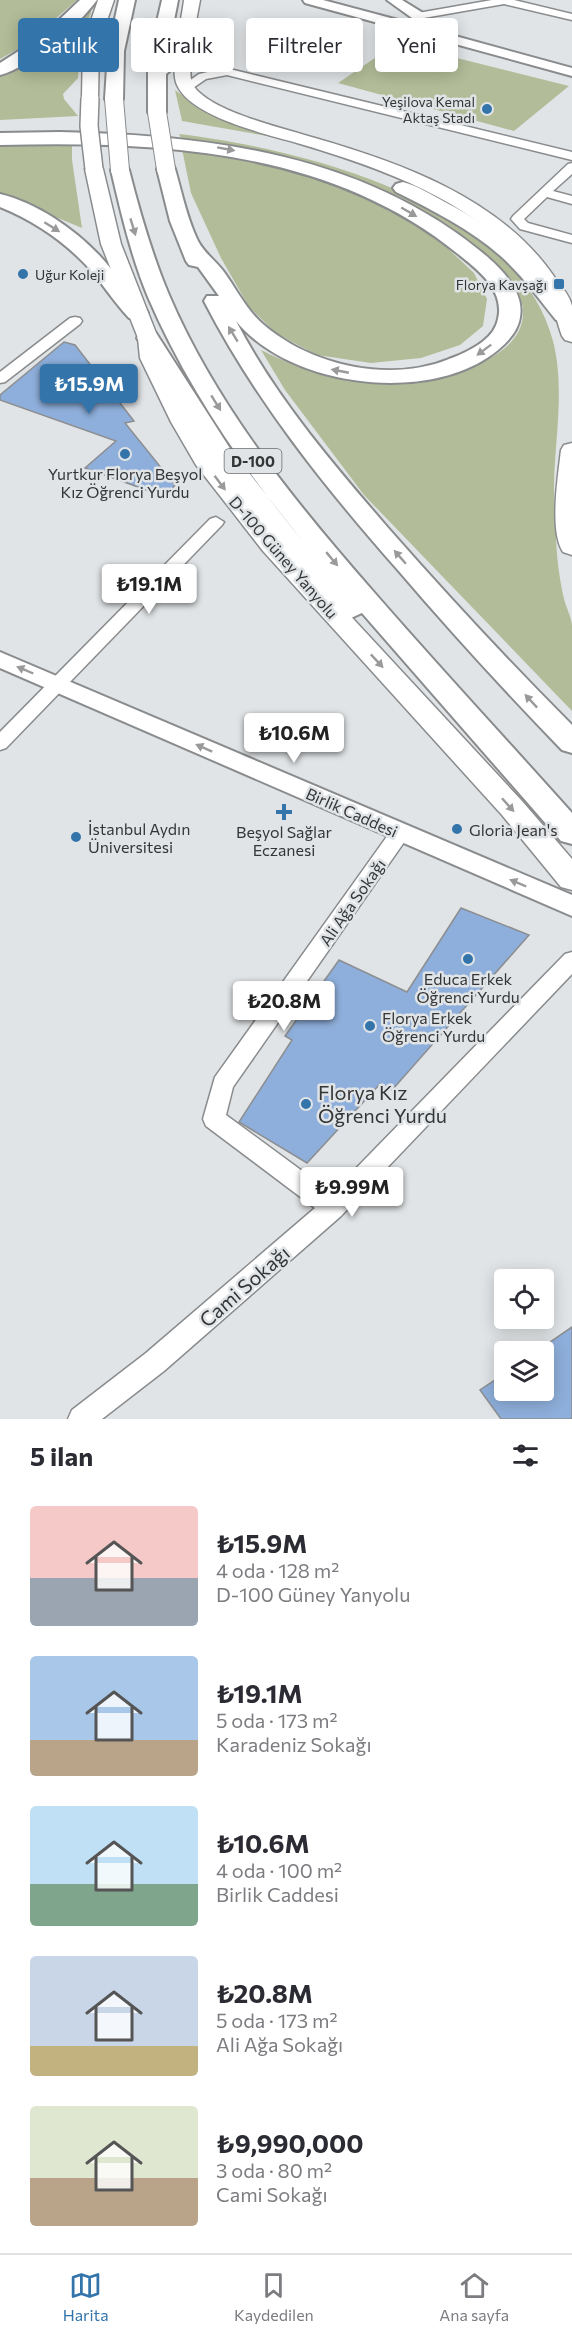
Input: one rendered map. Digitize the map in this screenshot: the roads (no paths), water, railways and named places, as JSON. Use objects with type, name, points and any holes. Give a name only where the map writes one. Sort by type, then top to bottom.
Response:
[{"type":"highway","points":[[0,70],[52,35],[89,0]]},
{"type":"highway","name":"D-100","points":[[127,0],[116,51],[114,99],[120,170],[126,202],[137,238],[167,313],[191,361],[249,456],[284,503],[572,833]]},
{"type":"highway","name":"D-100","points":[[170,0],[159,41],[156,79],[157,112],[166,169],[189,245],[222,316],[251,366],[296,432],[344,494],[453,618],[572,743]]},
{"type":"highway","points":[[156,79],[161,72]]},
{"type":"highway","points":[[0,125],[78,124],[188,129],[266,142],[340,162],[388,181],[463,219],[507,250],[564,315]]},
{"type":"highway","points":[[0,139],[78,137],[165,140],[282,161],[330,177],[399,206],[452,239],[479,260],[497,278],[506,293],[510,307],[510,320],[498,338],[483,352],[443,369],[398,376],[376,376],[334,370],[295,356],[254,329],[217,277],[189,245]]},
{"type":"highway","points":[[0,200],[46,222],[72,241],[93,259],[122,300],[137,313]]},
{"type":"highway","points":[[148,338],[205,430],[289,542],[364,622],[416,671],[461,707]]},
{"type":"main road","name":"D-100 Güney Yanyolu","points":[[106,0],[91,44],[89,126],[98,193],[111,244],[148,338],[151,358],[182,422],[207,465],[285,561],[512,808],[572,879]]},
{"type":"main road","points":[[189,18],[192,0]]},
{"type":"main road","points":[[182,72],[186,88],[205,104],[233,118],[380,165],[432,188],[478,214],[533,262],[559,299],[572,336]]},
{"type":"main road","points":[[572,450],[567,510],[572,547]]},
{"type":"street","points":[[309,0],[395,18]]},
{"type":"street","points":[[438,18],[507,0],[572,17]]},
{"type":"street","points":[[399,1],[414,18]]},
{"type":"street","points":[[458,35],[572,72]]},
{"type":"street","points":[[186,88],[203,76],[223,72]]},
{"type":"street","points":[[232,72],[572,156]]},
{"type":"street","points":[[572,167],[517,219],[524,226],[572,239]]},
{"type":"street","points":[[545,193],[572,200]]},
{"type":"street","points":[[0,379],[75,321]]},
{"type":"street","points":[[0,743],[216,522]]},
{"type":"street","name":"Birlik Caddesi","points":[[0,659],[572,906]]},
{"type":"street","name":"Ali Ağa Sokağı","points":[[333,1208],[214,1119],[223,1084],[400,833]]},
{"type":"street","name":"Cami Sokağı","points":[[81,1419],[155,1362],[333,1208],[572,960]]},
{"type":"place","name":"Yeşilova Kemal Aktaş Stadı","points":[[487,109]]},
{"type":"place","name":"Uğur Koleji","points":[[23,274]]},
{"type":"place","name":"Florya Kavşağı","points":[[559,284]]},
{"type":"place","name":"Yurtkur Florya Beşyol Kız Öğrenci Yurdu","points":[[125,454]]},
{"type":"place","name":"Beşyol Sağlar Eczanesi","points":[[284,812]]},
{"type":"place","name":"Gloria Jean's","points":[[457,829]]},
{"type":"place","name":"İstanbul Aydın Üniversitesi","points":[[76,837]]},
{"type":"place","name":"Educa Erkek Öğrenci Yurdu","points":[[468,959]]},
{"type":"place","name":"Florya Erkek Öğrenci Yurdu","points":[[370,1026]]},
{"type":"place","name":"Florya Kız Öğrenci Yurdu","points":[[306,1104]]}]
